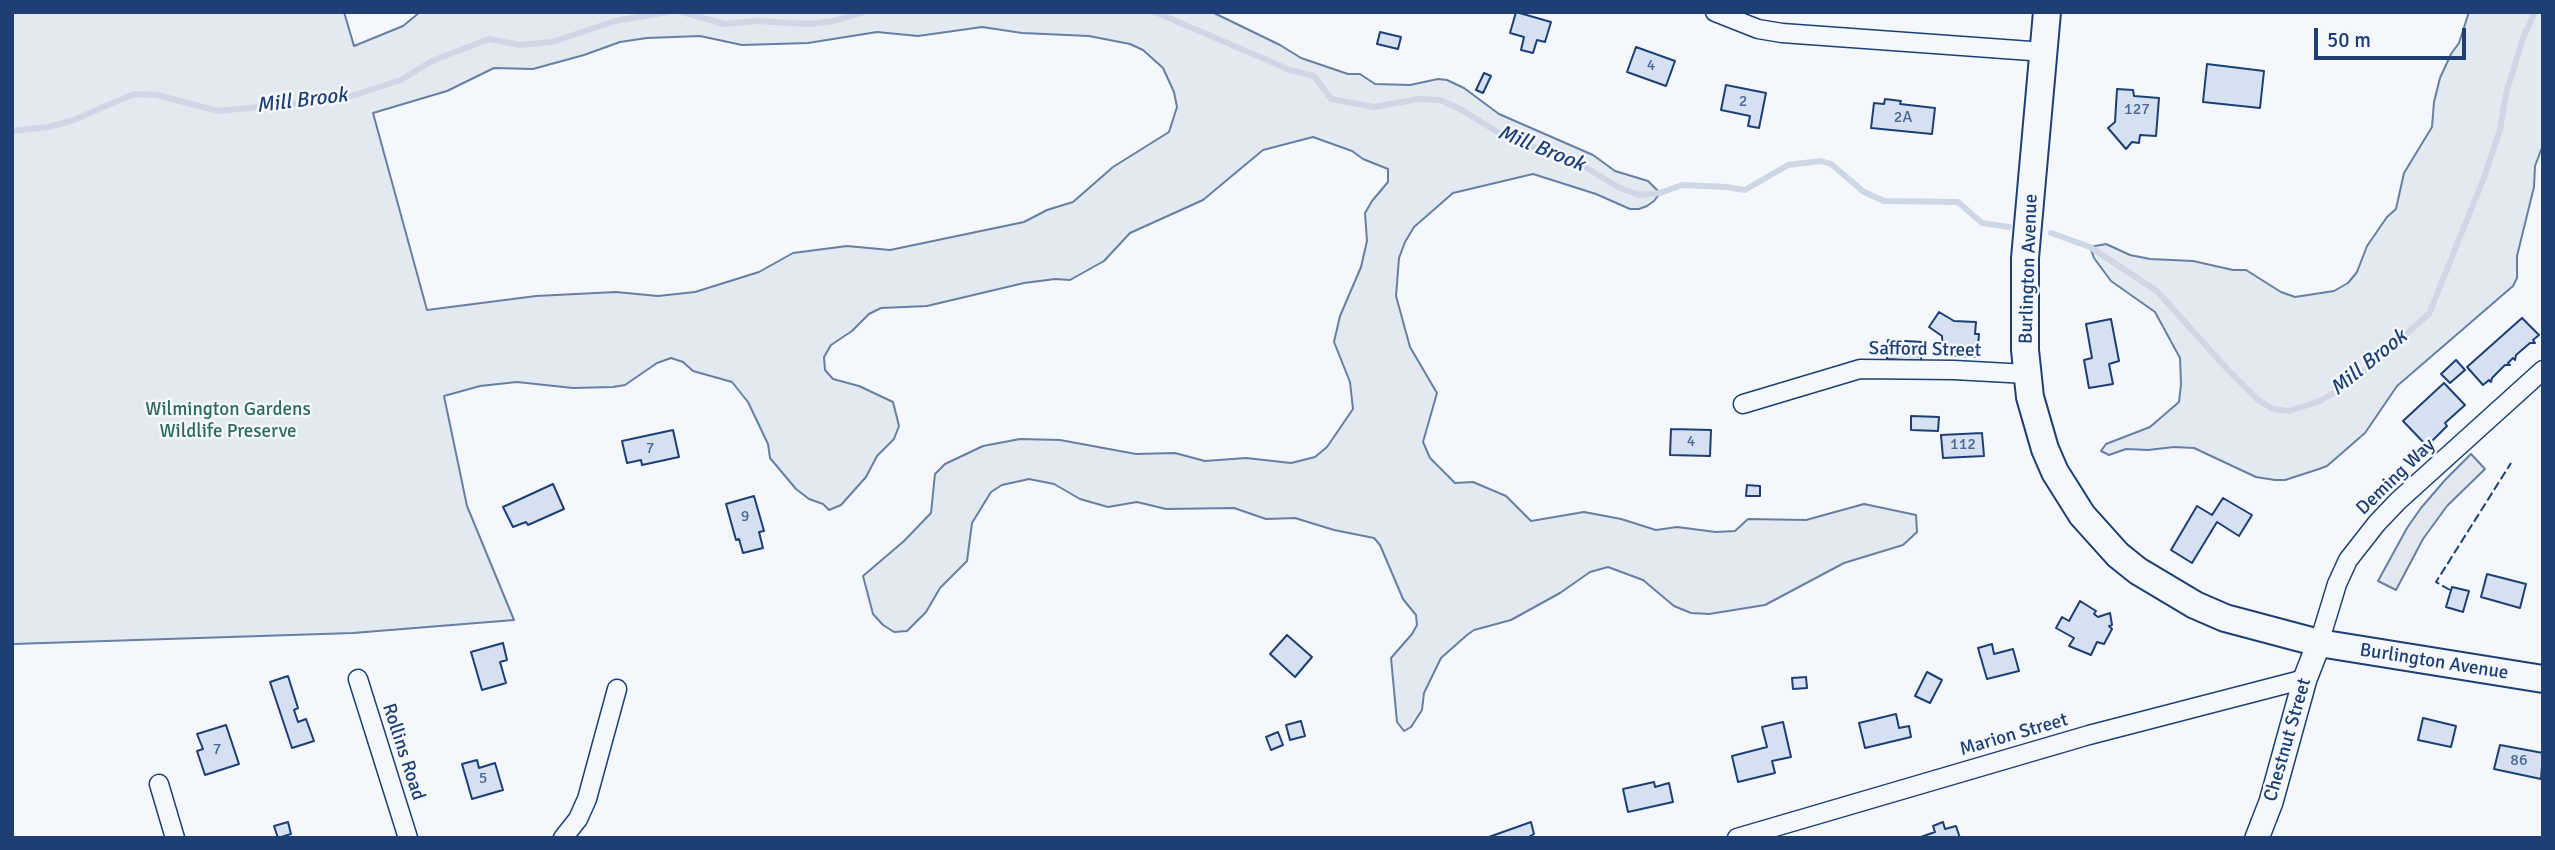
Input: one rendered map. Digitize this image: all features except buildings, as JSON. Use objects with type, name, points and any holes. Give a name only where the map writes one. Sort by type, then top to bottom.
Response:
[{"type":"main road","name":"Burlington Avenue","points":[[2047,12],[2025,258],[2027,374],[2036,423],[2056,472],[2082,515],[2118,555],[2153,581],[2195,606],[2225,618],[2319,643],[2543,679]]},
{"type":"street","points":[[1715,12],[1758,29],[1782,33],[2045,52]]},
{"type":"street","name":"Safford Street","points":[[1742,404],[1860,369],[2027,374]]},
{"type":"street","name":"Deming Way","points":[[2319,643],[2337,584],[2348,560],[2377,523],[2543,370]]},
{"type":"street","name":"Chestnut Street","points":[[2257,838],[2271,803],[2305,679],[2319,643]]},
{"type":"street","name":"Rollins Road","points":[[358,679],[408,838]]},
{"type":"street","name":"Marion Street","points":[[1737,838],[2089,735],[2305,679]]},
{"type":"street","points":[[563,838],[578,819],[587,799],[617,689]]},
{"type":"street","points":[[159,784],[175,838]]},
{"type":"green space","name":"Wilmington Gardens Wildlife Preserve","points":[[12,12],[344,12],[354,46],[403,26],[420,12],[1212,12],[1301,58],[1348,74],[1360,74],[1375,84],[1410,85],[1438,79],[1447,80],[1464,88],[1499,114],[1593,155],[1615,171],[1648,181],[1660,193],[1647,206],[1630,209],[1596,194],[1533,174],[1453,193],[1414,227],[1399,258],[1396,296],[1410,347],[1437,393],[1423,442],[1430,458],[1455,483],[1473,482],[1506,496],[1531,521],[1584,512],[1621,519],[1656,530],[1677,527],[1716,532],[1735,531],[1748,519],[1806,520],[1864,504],[1916,515],[1917,532],[1903,545],[1844,563],[1765,605],[1709,614],[1691,613],[1674,606],[1643,580],[1608,567],[1590,572],[1560,593],[1511,620],[1474,630],[1467,635],[1441,658],[1424,693],[1422,710],[1411,727],[1404,731],[1397,722],[1391,658],[1412,634],[1417,625],[1416,615],[1403,599],[1380,545],[1374,538],[1295,518],[1266,519],[1234,508],[1166,509],[1137,502],[1108,507],[1080,499],[1054,484],[1029,479],[1002,485],[991,492],[972,523],[967,561],[940,588],[926,612],[907,631],[894,632],[883,625],[873,614],[863,576],[904,541],[931,513],[935,474],[945,464],[983,446],[1020,439],[1060,440],[1136,454],[1175,453],[1205,461],[1246,458],[1291,463],[1315,457],[1327,447],[1353,409],[1350,382],[1334,342],[1340,316],[1361,267],[1367,241],[1365,213],[1388,182],[1388,169],[1363,159],[1352,151],[1313,137],[1263,150],[1203,200],[1130,233],[1104,261],[1070,280],[1024,283],[927,306],[881,308],[869,314],[852,331],[831,345],[824,357],[825,370],[833,379],[859,386],[893,402],[899,426],[894,439],[877,456],[866,477],[841,505],[829,510],[796,489],[770,458],[768,444],[748,402],[732,382],[693,371],[683,362],[671,358],[657,363],[625,385],[613,387],[573,388],[517,382],[480,386],[444,396],[467,506],[514,620],[353,633],[13,644]],"holes":[[[982,27],[1022,33],[1089,36],[1130,44],[1143,50],[1163,68],[1174,92],[1177,107],[1169,132],[1113,167],[1073,202],[1047,210],[1024,222],[890,250],[847,246],[793,253],[759,272],[695,292],[658,296],[616,292],[536,296],[427,310],[373,113],[447,91],[494,68],[533,69],[620,42],[647,38],[700,36],[742,45],[808,43],[877,32],[918,36]]]},
{"type":"green space","points":[[2469,12],[2543,12],[2543,145],[2535,166],[2534,187],[2517,256],[2517,278],[2513,286],[2397,386],[2365,433],[2327,466],[2285,480],[2275,480],[2256,477],[2194,448],[2126,449],[2109,455],[2101,451],[2106,444],[2150,427],[2179,402],[2180,358],[2155,312],[2111,281],[2094,258],[2090,247],[2106,244],[2130,255],[2150,259],[2193,261],[2233,270],[2246,270],[2281,292],[2295,297],[2334,291],[2348,283],[2357,272],[2367,246],[2387,217],[2396,209],[2404,173],[2432,127],[2440,78],[2459,43]]},
{"type":"shaded area","points":[[2471,454],[2485,469],[2447,506],[2423,539],[2396,590],[2378,581],[2421,508]]},
{"type":"waterway","name":"Mill Brook","points":[[12,131],[71,121],[134,94],[157,95],[218,111],[342,99],[401,80],[432,61],[489,39],[520,45],[552,42],[615,21],[667,12]]},
{"type":"waterway","name":"Mill Brook","points":[[682,12],[724,24],[756,21],[809,24],[834,21],[864,12]]},
{"type":"waterway","name":"Mill Brook","points":[[1155,12],[1290,70],[1314,76],[1331,99],[1374,107],[1419,99],[1440,100],[1460,109],[1517,144],[1560,152],[1618,187],[1639,195],[1660,193],[1682,185],[1745,190],[1788,165],[1821,161],[1831,164],[1864,192],[1884,201],[1958,202],[1982,223],[2009,227]]},
{"type":"waterway","name":"Mill Brook","points":[[2051,233],[2090,247],[2157,291],[2258,400],[2273,409],[2289,411],[2320,401],[2348,385],[2429,314],[2483,180],[2500,130],[2506,94],[2523,38],[2535,12]]},
{"type":"fence","points":[[2450,590],[2436,582],[2511,463]]}]
